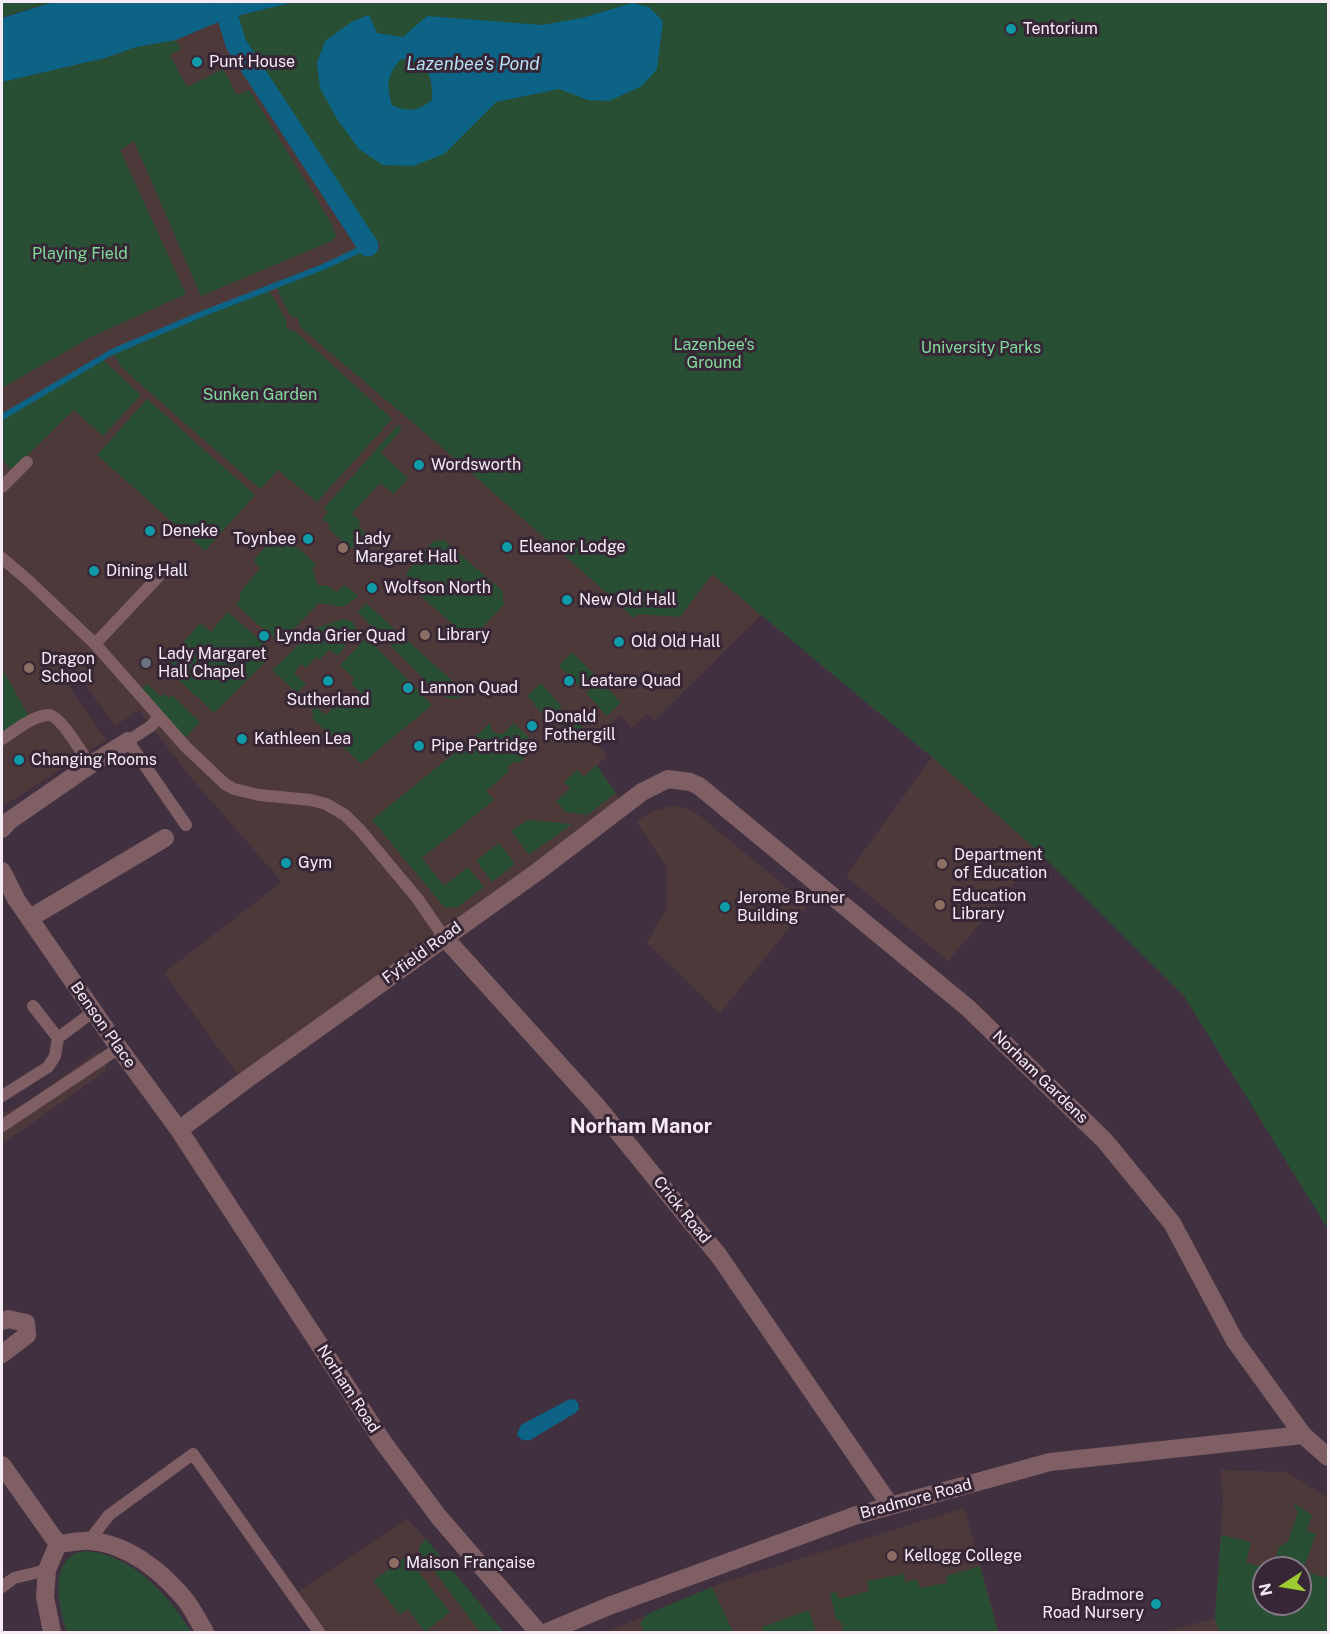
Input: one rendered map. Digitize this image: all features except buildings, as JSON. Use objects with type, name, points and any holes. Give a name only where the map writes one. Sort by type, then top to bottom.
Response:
[{"type":"street","points":[[2,829],[9,821],[128,741]]},
{"type":"street","name":"Fyfield Road","points":[[179,1130],[537,872],[642,792],[668,779]]},
{"type":"street","name":"Norham Gardens","points":[[668,779],[690,782],[699,786],[968,1008],[1105,1141],[1172,1223],[1235,1341],[1303,1434],[1329,1457]]},
{"type":"street","points":[[30,918],[165,838]]},
{"type":"street","name":"Benson Place","points":[[2,871],[16,899],[179,1130]]},
{"type":"street","name":"Crick Road","points":[[444,937],[596,1106],[720,1256],[890,1505]]},
{"type":"street","name":"Norham Road","points":[[179,1130],[383,1442],[438,1516],[538,1632]]},
{"type":"street","points":[[2,1321],[8,1319],[26,1323],[27,1335],[2,1354]]},
{"type":"street","name":"Bradmore Road","points":[[547,1632],[609,1606],[791,1538],[890,1505],[1050,1462],[1303,1434]]},
{"type":"street","points":[[2,1465],[58,1544]]},
{"type":"street","points":[[58,1544],[89,1540],[112,1545],[136,1556],[159,1573],[185,1598],[205,1632]]},
{"type":"street","points":[[52,1632],[45,1597],[47,1570],[58,1544]]},
{"type":"lane","points":[[2,488],[27,462]]},
{"type":"lane","points":[[2,558],[94,644],[186,747],[225,784],[234,789],[260,795],[311,800],[336,808],[345,815],[417,898],[444,937]]},
{"type":"lane","points":[[94,644],[159,576]]},
{"type":"lane","points":[[2,739],[34,719],[54,716],[63,725],[90,765]]},
{"type":"lane","points":[[159,717],[151,726],[128,741],[186,825]]},
{"type":"lane","points":[[2,1096],[48,1067],[56,1056],[58,1038],[33,1006]]},
{"type":"lane","points":[[58,1038],[93,1011]]},
{"type":"lane","points":[[2,1126],[119,1048]]},
{"type":"lane","points":[[89,1540],[108,1515],[193,1454],[319,1632]]},
{"type":"lane","points":[[2,1587],[14,1578],[47,1570]]},
{"type":"shaded area","name":"Lady Margaret Hall","points":[[228,18],[381,248],[377,250],[712,574],[761,615],[655,720],[647,714],[632,728],[620,715],[594,740],[607,755],[597,766],[625,806],[243,1082],[164,973],[282,882],[188,774],[139,710],[115,726],[81,679],[70,686],[54,665],[106,740],[2,807],[2,82],[105,58],[136,47],[176,40]]},
{"type":"shaded area","name":"Department of Education","points":[[932,757],[1040,853],[948,961],[846,876]]},
{"type":"shaded area","points":[[671,806],[679,806],[696,813],[808,905],[720,1013],[647,943],[667,907],[667,868],[637,822],[649,813]]},
{"type":"shaded area","points":[[99,1051],[107,1065],[104,1072],[2,1144],[2,1114],[25,1103]]},
{"type":"shaded area","points":[[1220,1470],[1285,1472],[1328,1497],[1328,1632],[1163,1632],[1215,1618],[1223,1498]]},
{"type":"shaded area","name":"Kellogg College","points":[[964,1508],[999,1632],[607,1632],[722,1583]]},
{"type":"shaded area","name":"Maison Française","points":[[407,1519],[504,1632],[324,1632],[296,1593]]},
{"type":"green space","points":[[2,2],[54,2],[2,17]]},
{"type":"green space","name":"University Parks","points":[[295,2],[1328,2],[1328,1229],[1184,996],[1040,853],[932,757],[712,574],[680,617],[638,614],[633,618],[452,456],[300,327],[298,318],[290,316],[276,287],[359,251],[376,251],[381,247],[305,137],[228,18]]},
{"type":"green space","name":"Playing Field","points":[[176,40],[181,49],[170,55],[187,87],[223,69],[237,95],[249,90],[332,224],[336,236],[332,241],[201,296],[134,141],[120,150],[186,294],[91,337],[2,388],[2,82],[105,58],[136,47]]},
{"type":"green space","name":"Sunken Garden","points":[[269,290],[286,320],[287,329],[295,331],[392,419],[317,502],[278,470],[260,489],[121,367],[112,352],[202,314]]},
{"type":"green space","points":[[102,359],[141,395],[103,436],[74,410],[12,470],[2,460],[2,417]]},
{"type":"green space","points":[[147,399],[255,495],[205,551],[97,455]]},
{"type":"green space","points":[[398,425],[402,429],[381,453],[408,478],[394,494],[380,483],[352,514],[361,522],[358,526],[366,533],[351,549],[328,528],[330,525],[322,519],[328,512],[324,508]]},
{"type":"green space","points":[[274,537],[284,546],[290,541],[316,564],[312,571],[318,585],[328,586],[337,592],[345,585],[358,596],[343,607],[319,603],[280,643],[236,605],[241,598],[239,594],[260,568],[253,561]]},
{"type":"green space","points":[[444,540],[502,591],[504,604],[477,634],[464,634],[407,584],[407,572],[432,542]]},
{"type":"green space","points":[[366,603],[468,695],[453,699],[440,695],[358,612]]},
{"type":"green space","points":[[228,612],[266,645],[268,659],[214,713],[178,679],[181,675],[167,662],[200,623],[211,632]]},
{"type":"green space","points":[[343,619],[353,622],[357,630],[338,656],[329,649],[320,660],[316,657],[306,668],[301,664],[294,673],[306,684],[297,693],[272,670],[316,628]]},
{"type":"green space","points":[[367,637],[432,705],[361,764],[312,718],[314,715],[311,712],[316,707],[326,715],[335,705],[339,708],[349,698],[353,702],[361,693],[351,683],[354,678],[340,665]]},
{"type":"green space","points":[[572,652],[594,674],[580,687],[559,666]]},
{"type":"green space","points":[[2,668],[29,717],[2,732]]},
{"type":"green space","points":[[600,680],[621,703],[607,716],[586,693]]},
{"type":"green space","points":[[541,683],[562,707],[548,720],[527,696]]},
{"type":"green space","points":[[147,684],[161,697],[164,694],[169,698],[172,695],[200,722],[186,737],[139,691]]},
{"type":"green space","points":[[567,712],[588,733],[579,742],[558,721]]},
{"type":"green space","points":[[491,722],[491,729],[496,734],[503,734],[514,723],[538,747],[533,752],[528,746],[520,749],[524,759],[508,767],[508,772],[486,791],[494,800],[422,858],[444,886],[468,867],[484,887],[458,907],[445,908],[372,820]]},
{"type":"green space","points":[[596,765],[616,793],[587,815],[566,812],[556,801],[570,789],[564,782],[577,770],[584,777]]},
{"type":"green space","points":[[528,820],[572,824],[529,855],[511,831]]},
{"type":"green space","points":[[499,843],[515,864],[492,882],[476,861]]},
{"type":"green space","points":[[1292,1502],[1312,1515],[1307,1531],[1316,1534],[1308,1556],[1276,1556],[1278,1548],[1288,1541],[1298,1512]]},
{"type":"green space","points":[[1221,1535],[1251,1542],[1246,1563],[1252,1564],[1252,1616],[1312,1616],[1312,1573],[1325,1578],[1328,1573],[1328,1632],[1219,1632],[1215,1618]]},
{"type":"green space","points":[[426,1539],[504,1632],[480,1632],[419,1551],[419,1547]]},
{"type":"green space","points":[[87,1551],[119,1560],[148,1579],[172,1604],[191,1632],[67,1632],[59,1596],[61,1572],[65,1562],[74,1555]]},
{"type":"green space","points":[[406,1556],[450,1612],[425,1632],[408,1609],[400,1615],[373,1581]]},
{"type":"green space","points":[[980,1566],[998,1632],[843,1632],[841,1622],[836,1619],[830,1593],[837,1592],[839,1599],[869,1591],[867,1581],[904,1574],[905,1582],[917,1579],[920,1588],[947,1583],[946,1576]]},
{"type":"green space","points":[[712,1587],[733,1632],[644,1632],[640,1624],[647,1614]]},
{"type":"green space","points":[[809,1610],[816,1632],[764,1632],[762,1627]]},
{"type":"water","points":[[54,2],[295,2],[228,18],[176,40],[136,47],[105,58],[2,82],[2,18]]},
{"type":"water","name":"Lazenbee's Pond","points":[[632,3],[649,7],[663,21],[657,69],[642,86],[609,101],[588,100],[559,89],[496,102],[444,154],[413,166],[383,165],[359,149],[337,119],[320,88],[317,63],[325,41],[353,21],[369,15],[377,33],[403,37],[427,16],[542,25],[582,18]],"holes":[[[401,59],[417,63],[427,71],[431,83],[432,100],[413,110],[392,105],[389,91],[389,80],[393,70]]]},
{"type":"water","points":[[574,1399],[579,1409],[575,1413],[530,1440],[522,1440],[518,1436],[521,1425]]},
{"type":"waterway","points":[[219,2],[228,18],[236,44],[368,246]]},
{"type":"waterway","points":[[2,417],[112,352],[323,267],[368,246]]},
{"type":"place","name":"Tentorium","points":[[1011,29]]},
{"type":"place","name":"Punt House","points":[[197,62]]},
{"type":"place","name":"Wordsworth","points":[[419,465]]},
{"type":"place","name":"Deneke","points":[[150,531]]},
{"type":"place","name":"Toynbee","points":[[308,539]]},
{"type":"place","name":"Eleanor Lodge","points":[[507,547]]},
{"type":"place","name":"Lady Margaret Hall","points":[[343,548]]},
{"type":"place","name":"Dining Hall","points":[[94,571]]},
{"type":"place","name":"Wolfson North","points":[[372,588]]},
{"type":"place","name":"New Old Hall","points":[[567,600]]},
{"type":"place","name":"Library","points":[[425,635]]},
{"type":"place","name":"Lynda Grier Quad","points":[[264,636]]},
{"type":"place","name":"Old Old Hall","points":[[619,642]]},
{"type":"place","name":"Lady Margaret Hall Chapel","points":[[146,663]]},
{"type":"place","name":"Dragon School","points":[[29,668]]},
{"type":"place","name":"Sutherland","points":[[328,681]]},
{"type":"place","name":"Leatare Quad","points":[[569,681]]},
{"type":"place","name":"Lannon Quad","points":[[408,688]]},
{"type":"place","name":"Donald Fothergill","points":[[532,726]]},
{"type":"place","name":"Kathleen Lea","points":[[242,739]]},
{"type":"place","name":"Pipe Partridge","points":[[419,746]]},
{"type":"place","name":"Changing Rooms","points":[[19,760]]},
{"type":"place","name":"Gym","points":[[286,863]]},
{"type":"place","name":"Department of Education","points":[[942,864]]},
{"type":"place","name":"Education Library","points":[[940,905]]},
{"type":"place","name":"Jerome Bruner Building","points":[[725,907]]},
{"type":"place","name":"Kellogg College","points":[[892,1556]]},
{"type":"place","name":"Maison Française","points":[[394,1563]]},
{"type":"place","name":"Bradmore Road Nursery","points":[[1156,1604]]},
{"type":"district","name":"Norham Manor","points":[[641,1127]]},
{"type":"park label","name":"Lazenbee's Ground","points":[[714,354]]}]
